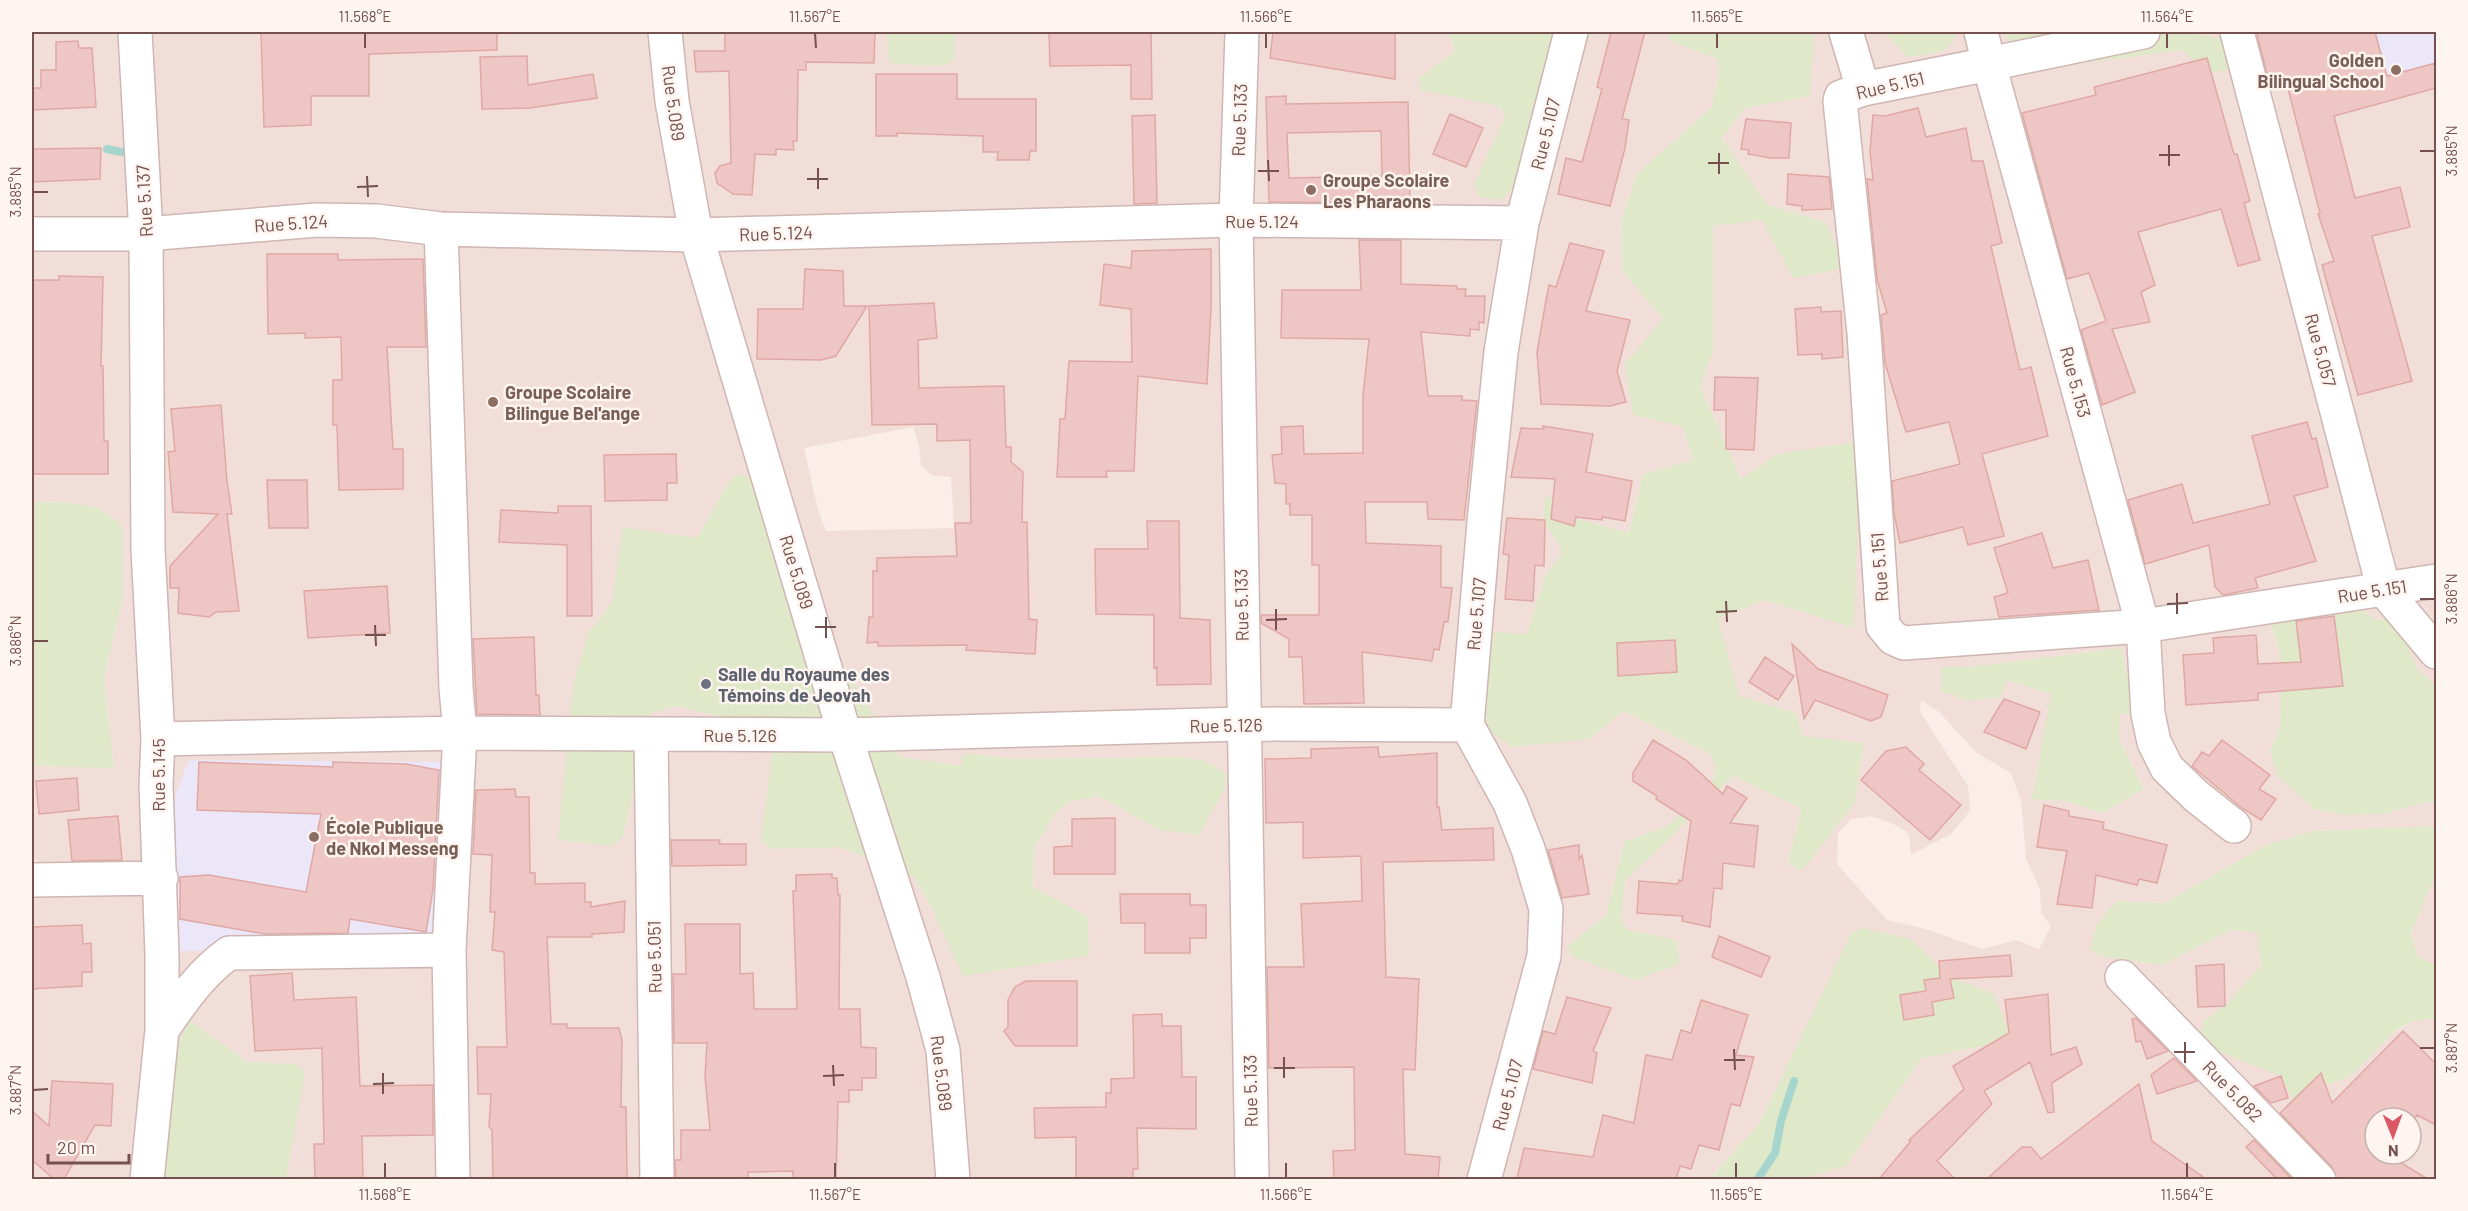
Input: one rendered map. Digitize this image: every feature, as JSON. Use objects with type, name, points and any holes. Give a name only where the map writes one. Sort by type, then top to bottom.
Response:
[{"type":"street","name":"Rue 5.137","points":[[135,32],[146,234],[146,370]]},
{"type":"street","name":"Rue 5.089","points":[[665,32],[672,100],[696,235],[845,735],[923,977],[943,1050],[953,1179]]},
{"type":"street","name":"Rue 5.133","points":[[1242,32],[1236,220],[1252,1179]]},
{"type":"street","name":"Rue 5.107","points":[[1484,1179],[1544,956],[1546,909],[1528,849],[1510,803],[1467,725],[1501,352],[1522,223],[1571,32]]},
{"type":"street","points":[[1846,32],[1863,89]]},
{"type":"street","name":"Rue 5.153","points":[[1981,32],[2143,626],[2148,714],[2154,742],[2167,768],[2196,796],[2234,826]]},
{"type":"street","points":[[1989,64],[2144,32]]},
{"type":"street","name":"Rue 5.057","points":[[2237,32],[2384,590],[2436,652]]},
{"type":"street","name":"Rue 5.151","points":[[1989,64],[1863,89],[1841,97],[1840,101],[1864,333],[1883,626],[1893,638],[1904,643],[2143,626],[2436,581]]},
{"type":"street","name":"Rue 5.124","points":[[32,234],[146,234],[317,220],[376,221],[441,229],[696,235],[1236,220],[1522,223]]},
{"type":"street","points":[[441,229],[456,688],[460,733],[449,951],[453,1179]]},
{"type":"street","name":"Rue 5.145","points":[[146,370],[148,549],[158,739],[156,785],[162,955],[162,1030],[147,1179]]},
{"type":"street","name":"Rue 5.126","points":[[158,739],[460,733],[845,735],[1243,724],[1467,725]]},
{"type":"street","name":"Rue 5.051","points":[[651,735],[657,1179]]},
{"type":"street","points":[[32,880],[161,878]]},
{"type":"street","points":[[162,955],[449,951]]},
{"type":"street","points":[[162,1030],[195,983],[211,966],[229,953]]},
{"type":"street","name":"Rue 5.082","points":[[2122,977],[2319,1179]]},
{"type":"shaded area","points":[[32,32],[1448,32],[1455,51],[1420,78],[1499,106],[1505,117],[1475,184],[1580,45],[1596,32],[1667,32],[1669,40],[1717,59],[1719,71],[1712,107],[1637,174],[1621,221],[1622,270],[1663,319],[1682,426],[1693,460],[1643,474],[1629,533],[1575,518],[1546,495],[1543,520],[1563,552],[1545,576],[1527,634],[1495,632],[1589,739],[1624,711],[1711,754],[1715,766],[1714,778],[1669,825],[1624,842],[1606,915],[1568,946],[1679,964],[1677,940],[1628,930],[1621,920],[1625,881],[1733,776],[1801,808],[1788,864],[1855,802],[1864,744],[1803,736],[1796,713],[1738,696],[1718,619],[1764,600],[1853,627],[1778,454],[1741,479],[1700,386],[1713,351],[1713,225],[1762,220],[1825,222],[1767,205],[1722,138],[1745,108],[1809,96],[1814,32],[1883,32],[1909,57],[1945,51],[1959,32],[2436,32],[2436,685],[2417,669],[2398,621],[2373,619],[2356,603],[2267,613],[2281,658],[2280,727],[2270,751],[2313,809],[2344,815],[2384,814],[2422,803],[2436,802],[2436,826],[2313,831],[2266,845],[2165,903],[2116,901],[2162,965],[2231,930],[2257,931],[2261,965],[2225,1006],[2205,1020],[2317,1087],[2348,1077],[2386,1037],[2420,1017],[2436,1019],[2436,1179],[1800,1179],[1846,1166],[1922,1058],[1994,1042],[1950,977],[1850,936],[1759,1124],[1708,1179],[286,1179],[304,1072],[296,1064],[248,1062],[190,1021],[129,1179],[32,1179],[32,869],[39,863],[32,857],[32,766],[114,768],[104,678],[123,598],[119,523],[98,508],[73,503],[32,502]],"holes":[[[913,427],[919,447],[921,466],[933,476],[951,477],[954,528],[826,531],[818,510],[804,448]],[[728,483],[796,588],[899,757],[962,766],[974,754],[1014,759],[1193,758],[1160,830],[1099,796],[1071,801],[1057,811],[1035,846],[1032,886],[1088,917],[932,909],[914,877],[840,847],[771,849],[773,747],[744,723],[677,706],[651,713],[623,836],[589,632],[612,602],[697,538]],[[2122,648],[2134,716],[2119,713],[2119,738],[2144,789],[2103,813],[2066,801],[2032,798],[2052,694],[2007,680],[1963,700],[1952,694],[1941,667],[1970,667]],[[1921,700],[1939,712],[1977,753],[2011,773],[2021,801],[2026,859],[2040,889],[2041,913],[2051,926],[2039,949],[2016,940],[1982,949],[1926,929],[1887,920],[1837,864],[1838,833],[1851,819],[1872,816],[1900,827],[1909,835],[1911,855],[1951,834],[1970,811],[1968,786],[1920,712]]]},
{"type":"shaded area","name":"Golden Bilingual School","points":[[2253,32],[2436,32],[2436,88],[2366,107],[2352,59],[2267,82]]},
{"type":"shaded area","name":"École Publique de Nkol Messeng","points":[[189,760],[460,762],[441,943],[372,952],[175,951],[175,796]]},
{"type":"shaded area","points":[[2434,879],[2436,879],[2436,965],[2418,957],[2411,934]]},
{"type":"green space","points":[[887,32],[956,32],[954,60],[943,66],[893,64],[888,58]]},
{"type":"green space","points":[[1448,32],[1596,32],[1580,45],[1544,152],[1503,199],[1478,196],[1474,184],[1505,117],[1499,106],[1421,90],[1419,78],[1455,51]]},
{"type":"green space","points":[[1667,32],[1814,32],[1810,96],[1745,108],[1722,138],[1767,205],[1825,222],[1846,268],[1793,278],[1762,220],[1713,226],[1713,352],[1700,386],[1741,479],[1778,454],[1860,441],[1854,628],[1764,600],[1718,619],[1739,696],[1796,713],[1803,736],[1864,743],[1855,802],[1803,870],[1788,864],[1801,808],[1733,776],[1625,881],[1621,920],[1628,930],[1677,940],[1679,964],[1636,980],[1573,957],[1568,946],[1606,915],[1624,842],[1669,825],[1714,778],[1715,766],[1711,754],[1624,711],[1589,739],[1512,747],[1491,732],[1476,694],[1487,643],[1495,632],[1527,634],[1545,576],[1563,552],[1543,520],[1546,494],[1575,518],[1629,533],[1643,474],[1693,460],[1682,426],[1633,415],[1625,364],[1663,319],[1622,270],[1621,221],[1637,174],[1712,107],[1719,71],[1717,59],[1669,40]]},
{"type":"green space","points":[[1883,32],[1959,32],[1945,51],[1908,57]]},
{"type":"green space","points":[[2004,32],[2194,32],[2193,34],[2228,40],[2236,69],[2207,73],[2182,50],[2025,71]]},
{"type":"green space","points":[[738,474],[750,478],[780,526],[796,588],[899,757],[962,766],[962,755],[974,754],[1014,759],[1176,757],[1204,761],[1227,776],[1225,788],[1199,835],[1160,830],[1099,796],[1071,801],[1057,811],[1035,846],[1032,886],[1088,917],[1089,956],[963,976],[932,909],[914,877],[840,847],[771,849],[761,841],[773,747],[744,723],[677,706],[651,713],[623,836],[612,846],[558,840],[574,681],[589,632],[612,602],[623,527],[697,538],[728,483]]},
{"type":"green space","points":[[32,502],[73,503],[98,508],[119,523],[123,534],[123,598],[104,678],[114,768],[32,766]]},
{"type":"green space","points":[[2356,603],[2373,619],[2398,621],[2417,669],[2436,685],[2436,802],[2422,803],[2384,814],[2344,815],[2314,809],[2277,775],[2270,751],[2280,727],[2281,658],[2267,612]]},
{"type":"green space","points":[[2122,648],[2135,716],[2120,713],[2119,738],[2144,789],[2103,813],[2066,801],[2032,799],[2051,694],[2007,680],[2000,698],[1963,700],[1952,694],[1941,692],[1941,667],[1970,667]]},
{"type":"green space","points":[[2436,826],[2436,879],[2434,879],[2411,934],[2418,957],[2436,965],[2436,1019],[2421,1019],[2397,1029],[2349,1076],[2317,1087],[2300,1116],[2281,1076],[2197,1043],[2205,1020],[2225,1006],[2261,965],[2257,932],[2231,930],[2162,965],[2100,956],[2090,949],[2097,924],[2116,901],[2165,903],[2266,845],[2313,831]]},
{"type":"green space","points":[[1861,928],[1911,939],[1950,977],[1994,994],[2007,1028],[2007,1041],[1922,1058],[1846,1166],[1800,1179],[1708,1180],[1759,1124],[1850,935]]},
{"type":"green space","points":[[190,1021],[248,1062],[296,1064],[305,1072],[286,1179],[129,1180],[167,1063]]},
{"type":"building","points":[[261,32],[497,32],[497,50],[369,54],[369,96],[311,96],[311,125],[264,127]]},
{"type":"building","points":[[725,32],[875,32],[874,63],[806,62],[806,70],[798,70],[797,141],[793,141],[794,150],[776,149],[776,155],[755,154],[752,195],[733,194],[717,183],[715,173],[720,166],[731,163],[729,71],[696,72],[694,51],[725,51]]},
{"type":"building","points":[[1049,32],[1151,32],[1152,99],[1131,99],[1131,65],[1050,66]]},
{"type":"building","points":[[1273,32],[1395,32],[1395,79],[1270,58]]},
{"type":"building","points":[[1611,32],[1645,32],[1622,119],[1629,120],[1625,148],[1610,206],[1558,194],[1566,158],[1582,162],[1602,89],[1597,87]]},
{"type":"building","points":[[2267,32],[2375,32],[2387,76],[2436,63],[2436,88],[2334,116],[2355,198],[2400,187],[2410,227],[2372,236],[2412,381],[2358,395],[2322,265],[2334,261],[2318,214],[2320,213],[2285,77],[2269,82],[2257,34]]},
{"type":"building","points":[[78,41],[79,48],[92,48],[96,107],[32,110],[32,88],[41,88],[41,70],[56,70],[56,42]]},
{"type":"building","points":[[527,56],[528,85],[593,74],[597,98],[530,108],[482,109],[480,57]]},
{"type":"building","points":[[2207,58],[2250,201],[2244,203],[2260,260],[2238,266],[2221,209],[2138,232],[2155,285],[2141,292],[2150,322],[2112,329],[2135,392],[2102,405],[2081,330],[2106,321],[2089,273],[2067,279],[2022,113],[2096,95],[2094,87]]},
{"type":"building","points":[[876,74],[957,74],[957,99],[1036,99],[1036,151],[1030,151],[1029,160],[997,160],[998,152],[983,152],[983,136],[897,133],[897,136],[876,136]]},
{"type":"building","points":[[1286,96],[1286,104],[1408,102],[1410,203],[1269,202],[1266,97]],"holes":[[[1381,131],[1382,176],[1289,178],[1287,133]]]},
{"type":"building","points":[[1918,108],[1926,137],[1966,128],[1972,161],[1983,161],[2002,243],[1991,246],[2020,370],[2031,367],[2048,436],[1982,454],[2004,536],[1968,545],[1963,527],[1900,543],[1894,513],[1892,481],[1960,464],[1949,422],[1906,432],[1885,363],[1881,315],[1887,313],[1877,279],[1867,179],[1873,180],[1870,151],[1873,115],[1885,116]]},
{"type":"building","points":[[1450,114],[1483,128],[1466,167],[1433,154]]},
{"type":"building","points":[[1155,115],[1157,203],[1134,204],[1132,116]]},
{"type":"building","points":[[1746,119],[1791,123],[1789,158],[1770,158],[1748,154],[1749,150],[1741,149]]},
{"type":"building","points":[[101,148],[100,179],[32,182],[32,149]]},
{"type":"building","points":[[1788,174],[1829,177],[1832,209],[1802,210],[1802,206],[1787,204]]},
{"type":"building","points":[[1359,240],[1401,240],[1401,284],[1457,286],[1457,289],[1466,289],[1465,296],[1485,296],[1484,323],[1479,322],[1479,330],[1470,329],[1470,336],[1421,332],[1428,396],[1462,396],[1462,400],[1477,401],[1464,520],[1428,519],[1427,502],[1365,502],[1366,543],[1441,546],[1441,587],[1452,588],[1448,622],[1444,622],[1439,650],[1434,649],[1432,661],[1362,652],[1364,703],[1304,704],[1302,657],[1289,657],[1289,639],[1261,623],[1261,615],[1319,615],[1319,565],[1312,565],[1312,515],[1290,515],[1290,504],[1286,504],[1286,484],[1275,483],[1272,455],[1282,454],[1281,427],[1303,426],[1304,454],[1363,453],[1363,396],[1369,339],[1281,338],[1282,290],[1361,290]]},
{"type":"building","points":[[1570,243],[1604,251],[1586,311],[1630,320],[1617,371],[1626,402],[1610,406],[1541,404],[1537,352],[1545,306],[1549,285],[1556,287]]},
{"type":"building","points":[[1211,249],[1207,384],[1138,376],[1134,471],[1106,471],[1107,477],[1057,477],[1060,419],[1065,419],[1069,361],[1132,362],[1131,309],[1100,305],[1104,264],[1131,268],[1132,251]]},
{"type":"building","points":[[267,254],[338,254],[338,260],[423,259],[426,347],[387,347],[393,449],[403,449],[403,489],[339,490],[337,425],[333,425],[333,380],[342,380],[341,337],[305,338],[305,333],[268,334]]},
{"type":"building","points":[[805,269],[843,271],[844,306],[867,306],[836,356],[821,360],[757,359],[758,309],[803,309]]},
{"type":"building","points":[[59,276],[103,277],[101,366],[103,366],[104,441],[108,441],[108,474],[32,474],[32,280],[59,280]]},
{"type":"building","points":[[934,303],[937,338],[918,340],[919,388],[1004,386],[1006,447],[1011,447],[1011,462],[1023,472],[1022,522],[1027,522],[1029,619],[1037,620],[1035,654],[966,650],[967,645],[878,646],[878,642],[867,643],[869,617],[873,617],[873,571],[877,571],[877,558],[957,556],[955,523],[971,523],[970,440],[937,441],[937,424],[872,425],[869,306]]},
{"type":"building","points":[[1821,307],[1821,312],[1841,311],[1843,357],[1822,359],[1822,354],[1798,355],[1795,309]]},
{"type":"building","points":[[1715,377],[1758,378],[1754,450],[1726,449],[1726,410],[1714,410]]},
{"type":"building","points":[[221,405],[232,514],[227,514],[239,611],[216,612],[209,617],[178,613],[179,588],[170,588],[170,566],[218,514],[173,512],[168,452],[175,451],[171,409]]},
{"type":"building","points":[[2307,422],[2312,439],[2316,438],[2328,487],[2294,496],[2316,561],[2255,578],[2258,588],[2223,595],[2215,587],[2209,545],[2145,564],[2128,500],[2182,484],[2193,523],[2270,504],[2252,436]]},
{"type":"building","points":[[1543,426],[1593,434],[1586,472],[1632,481],[1625,521],[1602,517],[1602,520],[1576,517],[1574,526],[1551,519],[1555,479],[1511,477],[1521,428],[1544,429]]},
{"type":"building","points":[[676,454],[677,483],[667,483],[667,500],[605,501],[604,455]]},
{"type":"building","points":[[267,480],[307,480],[308,528],[269,528]]},
{"type":"building","points":[[558,506],[591,506],[592,616],[567,616],[567,545],[499,542],[501,510],[558,513]]},
{"type":"building","points":[[1507,518],[1545,520],[1544,566],[1535,565],[1533,601],[1505,599],[1509,555],[1503,554]]},
{"type":"building","points":[[1147,521],[1179,521],[1180,618],[1210,620],[1211,684],[1157,685],[1157,667],[1154,668],[1154,615],[1096,614],[1095,549],[1148,549]]},
{"type":"building","points":[[2042,533],[2053,568],[2088,560],[2099,610],[1999,617],[1994,597],[2008,593],[1994,548]]},
{"type":"building","points":[[387,586],[390,633],[308,638],[304,591]]},
{"type":"building","points":[[2334,616],[2343,686],[2258,693],[2258,700],[2186,705],[2183,655],[2214,653],[2213,638],[2256,635],[2258,664],[2301,662],[2296,621]]},
{"type":"building","points":[[534,637],[536,695],[539,695],[540,715],[477,714],[473,639]]},
{"type":"building","points":[[1675,640],[1677,672],[1618,676],[1617,643]]},
{"type":"building","points":[[1792,644],[1818,669],[1888,695],[1881,717],[1871,721],[1815,700],[1804,719]]},
{"type":"building","points":[[1765,657],[1794,676],[1778,700],[1749,682]]},
{"type":"building","points":[[2004,699],[2040,712],[2026,749],[1984,732]]},
{"type":"building","points":[[1653,740],[1686,760],[1723,794],[1727,786],[1747,798],[1730,823],[1758,826],[1754,867],[1723,863],[1722,889],[1714,888],[1710,927],[1682,921],[1683,916],[1637,913],[1639,881],[1678,884],[1679,880],[1682,881],[1691,821],[1633,781],[1633,773]]},
{"type":"building","points":[[2222,740],[2270,775],[2259,789],[2276,799],[2261,820],[2242,808],[2192,766],[2202,752],[2209,756]]},
{"type":"building","points":[[1378,747],[1379,757],[1437,753],[1437,807],[1439,807],[1442,830],[1493,828],[1494,860],[1383,862],[1386,977],[1419,979],[1415,1070],[1403,1069],[1405,1154],[1440,1157],[1438,1179],[1334,1179],[1333,1151],[1355,1150],[1354,1067],[1269,1068],[1267,967],[1304,967],[1301,904],[1362,901],[1361,856],[1303,858],[1303,822],[1266,823],[1265,759],[1311,758],[1311,749]]},
{"type":"building","points":[[1906,747],[1924,764],[1919,770],[1961,805],[1930,840],[1861,780],[1886,751]]},
{"type":"building","name":"École Publique de Nkol Messeng","points":[[199,762],[333,767],[333,762],[406,764],[439,770],[433,890],[426,932],[350,919],[348,933],[265,934],[180,919],[180,877],[209,875],[306,892],[321,814],[197,810]]},
{"type":"building","points":[[77,778],[79,810],[39,814],[36,781]]},
{"type":"building","points":[[515,789],[516,797],[529,797],[530,873],[535,873],[535,884],[585,883],[585,902],[591,902],[591,907],[625,901],[624,932],[592,934],[592,937],[547,937],[551,1024],[567,1024],[567,1028],[619,1028],[622,1040],[621,1107],[626,1107],[627,1179],[493,1179],[492,1130],[489,1127],[491,1094],[478,1094],[477,1047],[507,1047],[504,952],[492,950],[495,912],[490,912],[492,855],[473,854],[476,790]]},
{"type":"building","points":[[2044,805],[2069,811],[2069,816],[2104,822],[2103,829],[2167,845],[2157,883],[2139,879],[2137,885],[2096,875],[2092,908],[2057,904],[2067,851],[2037,847]]},
{"type":"building","points":[[118,816],[122,860],[72,861],[68,820]]},
{"type":"building","points":[[1115,818],[1115,874],[1054,874],[1054,847],[1072,846],[1072,819]]},
{"type":"building","points":[[671,840],[720,840],[719,844],[746,844],[746,865],[672,866]]},
{"type":"building","points":[[1579,845],[1579,859],[1582,855],[1589,894],[1562,898],[1548,850]]},
{"type":"building","points":[[832,874],[832,878],[837,878],[838,895],[840,895],[839,1009],[860,1009],[861,1047],[876,1048],[876,1078],[862,1078],[862,1090],[849,1090],[849,1102],[838,1102],[836,1179],[793,1179],[793,1171],[748,1172],[748,1179],[676,1179],[675,1160],[681,1160],[681,1130],[710,1130],[705,1076],[707,1043],[674,1043],[673,974],[686,974],[685,924],[740,924],[740,974],[753,973],[754,1009],[797,1009],[793,891],[796,891],[796,875]]},
{"type":"building","points":[[1120,894],[1190,894],[1190,905],[1206,905],[1206,938],[1190,938],[1190,953],[1145,953],[1145,923],[1121,923]]},
{"type":"building","points":[[82,925],[83,944],[91,943],[92,972],[82,972],[82,986],[32,989],[32,927]]},
{"type":"building","points":[[1719,936],[1770,957],[1761,977],[1712,957]]},
{"type":"building","points":[[2010,955],[2012,976],[1950,979],[1954,998],[1932,1002],[1934,1015],[1904,1020],[1900,995],[1926,991],[1924,980],[1940,978],[1939,961]]},
{"type":"building","points":[[2224,964],[2225,1006],[2198,1007],[2196,966]]},
{"type":"building","points":[[292,973],[294,1000],[356,997],[360,1086],[433,1085],[433,1135],[362,1136],[363,1179],[315,1179],[314,1144],[324,1144],[322,1048],[255,1051],[250,976]]},
{"type":"building","points":[[1026,981],[1077,981],[1077,1046],[1015,1046],[1004,1031],[1008,1027],[1008,1000],[1015,987]]},
{"type":"building","points":[[2048,994],[2051,1055],[2076,1047],[2082,1064],[2052,1083],[2054,1112],[2048,1113],[2030,1062],[1984,1091],[1992,1104],[1937,1161],[1955,1179],[1879,1179],[1911,1141],[1909,1140],[1964,1089],[1953,1066],[2009,1033],[2005,1000]]},
{"type":"building","points":[[1567,997],[1611,1008],[1593,1051],[1597,1053],[1592,1083],[1533,1069],[1543,1031],[1555,1034]]},
{"type":"building","points":[[1701,1000],[1748,1015],[1736,1055],[1754,1057],[1740,1106],[1731,1104],[1719,1150],[1699,1145],[1691,1169],[1680,1166],[1676,1179],[1517,1179],[1524,1148],[1593,1157],[1603,1115],[1634,1123],[1646,1055],[1672,1060],[1681,1030],[1691,1033]]},
{"type":"building","points":[[1162,1014],[1162,1026],[1181,1026],[1182,1077],[1196,1077],[1196,1129],[1137,1128],[1138,1169],[1133,1169],[1133,1179],[1076,1179],[1076,1137],[1035,1138],[1034,1108],[1106,1107],[1106,1093],[1111,1093],[1111,1079],[1134,1078],[1133,1015]]},
{"type":"building","points":[[2136,1018],[2168,1051],[2147,1059],[2141,1041],[2136,1042],[2132,1019]]},
{"type":"building","points":[[2403,1031],[2436,1064],[2436,1125],[2423,1118],[2423,1106],[2363,1106],[2363,1166],[2406,1166],[2428,1179],[2337,1179],[2332,1167],[2280,1113],[2321,1073],[2332,1103]]},
{"type":"building","points":[[2174,1058],[2197,1081],[2157,1094],[2151,1075]]},
{"type":"building","points":[[2281,1076],[2288,1098],[2271,1103],[2254,1086]]},
{"type":"building","points":[[52,1081],[113,1084],[111,1126],[95,1125],[64,1179],[54,1179],[32,1160],[32,1111],[49,1126]]},
{"type":"building","points":[[2139,1084],[2152,1141],[2206,1179],[1987,1179],[2022,1147],[2031,1147],[2041,1159]]},
{"type":"building","points":[[2254,1140],[2292,1179],[2277,1179],[2246,1147]]},
{"type":"waterway","points":[[107,149],[136,155]]},
{"type":"waterway","points":[[1757,1180],[1775,1153],[1781,1121],[1794,1081]]},
{"type":"place","name":"Golden Bilingual School","points":[[2396,70]]},
{"type":"place","name":"Groupe Scolaire Les Pharaons","points":[[1311,190]]},
{"type":"place","name":"Groupe Scolaire Bilingue Bel'ange","points":[[493,402]]},
{"type":"place","name":"Salle du Royaume des Témoins de Jeovah","points":[[706,684]]},
{"type":"place","name":"École Publique de Nkol Messeng","points":[[314,837]]}]
